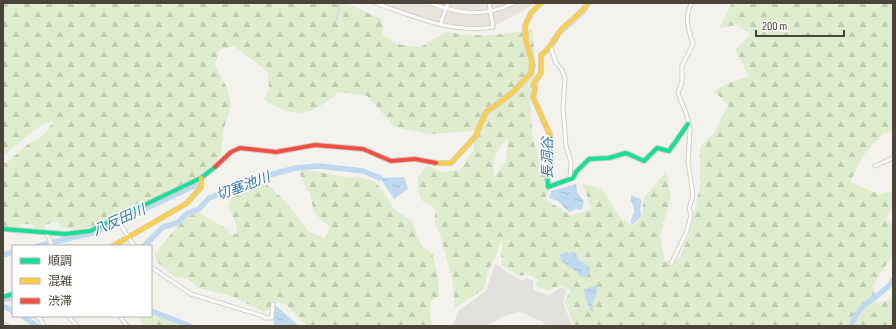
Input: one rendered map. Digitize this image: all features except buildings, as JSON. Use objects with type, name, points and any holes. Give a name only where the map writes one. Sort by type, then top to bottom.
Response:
[{"type":"main road","points":[[3,229],[65,234],[82,233],[118,220],[201,178],[210,172],[231,152],[240,148],[276,152],[315,146],[341,146],[363,149],[391,161],[415,159],[447,164],[456,159],[475,137],[486,113],[494,105],[511,94],[530,73],[532,62],[526,40],[525,26],[531,13],[541,3]]},
{"type":"main road","points":[[588,3],[580,15],[560,31],[552,49],[540,57],[541,73],[535,81],[536,90],[533,97],[550,134],[551,162],[547,171],[548,187],[573,178],[580,167],[589,159],[598,159],[626,154],[644,161],[657,148],[669,151],[688,124]]},
{"type":"main road","points":[[115,245],[187,203],[201,187],[201,178]]},
{"type":"street","points":[[374,3],[440,25],[465,29],[493,27],[489,3]]},
{"type":"street","points":[[388,8],[389,3]]},
{"type":"street","points":[[429,3],[446,9],[468,13],[490,12],[514,3]]},
{"type":"street","points":[[440,25],[448,3]]},
{"type":"street","points":[[671,264],[687,231],[691,215],[689,208],[693,196],[688,161],[690,145],[688,116],[678,93],[682,82],[682,66],[693,44],[687,23],[688,12],[692,3]]},
{"type":"street","points":[[552,49],[556,63],[562,70],[565,78],[562,108],[566,146],[571,162],[570,179]]},
{"type":"street","points":[[875,166],[893,158]]},
{"type":"street","points":[[118,220],[133,245]]},
{"type":"street","points":[[47,233],[51,244]]},
{"type":"street","points":[[152,269],[191,294],[263,316],[265,318],[272,318],[273,304]]},
{"type":"street","points":[[37,317],[40,319],[44,326]]},
{"type":"street","points":[[69,317],[77,326]]},
{"type":"street","points":[[121,317],[127,326]]},
{"type":"street","points":[[3,324],[7,326]]},
{"type":"shaded area","points":[[375,3],[536,3],[493,27],[440,25]]},
{"type":"shaded area","points":[[495,264],[522,281],[527,278],[533,281],[533,290],[549,295],[561,287],[566,290],[563,302],[572,326],[547,326],[541,321],[520,312],[507,315],[485,326],[453,326],[458,311],[486,291]]},
{"type":"green space","points":[[3,3],[346,3],[382,19],[383,35],[397,44],[421,47],[445,32],[468,35],[488,35],[532,29],[536,66],[530,101],[533,141],[545,173],[546,200],[570,215],[592,210],[582,183],[602,189],[620,218],[633,226],[642,216],[644,198],[666,172],[671,197],[660,235],[665,262],[680,258],[692,225],[700,186],[700,147],[714,133],[728,105],[714,91],[726,84],[749,76],[735,50],[750,34],[737,25],[719,28],[732,3],[893,3],[893,132],[883,133],[863,156],[850,182],[878,194],[893,191],[893,208],[886,219],[893,226],[893,254],[873,285],[877,304],[893,298],[893,326],[826,326],[826,324],[820,326],[574,326],[565,302],[570,290],[560,285],[548,291],[536,286],[537,279],[527,274],[520,276],[501,265],[502,237],[495,259],[488,270],[484,289],[455,308],[452,278],[440,235],[435,224],[435,208],[421,200],[418,190],[418,178],[427,166],[443,172],[460,170],[474,150],[474,131],[428,134],[395,127],[367,96],[339,92],[312,110],[294,113],[285,110],[264,99],[269,89],[268,72],[234,46],[219,50],[215,65],[228,90],[231,106],[223,131],[221,155],[210,168],[195,178],[100,224],[75,230],[61,227],[57,221],[45,225],[45,230],[34,229],[32,224],[21,224],[18,228],[3,228],[3,164],[23,148],[41,137],[51,126],[53,120],[37,128],[3,156]],"holes":[[[508,137],[506,163],[494,176],[496,155]]]},
{"type":"green space","points":[[303,169],[350,178],[359,177],[375,182],[383,191],[393,208],[412,222],[421,246],[432,253],[438,276],[439,296],[431,301],[430,312],[432,326],[307,326],[285,304],[272,301],[269,309],[264,312],[231,296],[199,288],[186,278],[174,276],[157,262],[155,254],[176,228],[189,216],[195,213],[201,213],[224,227],[231,234],[237,234],[236,224],[228,206],[230,200],[240,189],[260,181],[272,188],[296,214],[309,232],[325,238],[330,227],[314,213],[310,194],[300,175]]},
{"type":"green space","points":[[152,313],[180,326],[144,326],[138,317],[152,317]]},
{"type":"water","points":[[404,177],[408,189],[394,199],[380,178]]},
{"type":"water","points":[[576,184],[577,192],[584,201],[582,210],[576,209],[569,212],[558,201],[549,198],[551,191]]},
{"type":"water","points":[[631,195],[642,200],[640,209],[641,217],[632,225],[631,221],[634,207]]},
{"type":"water","points":[[575,252],[579,260],[590,267],[590,272],[587,276],[590,286],[587,278],[581,277],[577,272],[561,261],[560,254]]},
{"type":"water","points":[[597,285],[597,293],[592,304],[594,313],[589,308],[584,289]]},
{"type":"water","points":[[274,304],[299,326],[274,325]]},
{"type":"waterway","points":[[336,21],[340,3]]},
{"type":"waterway","name":"長洞谷","points":[[553,48],[561,34],[582,17],[591,3]]},
{"type":"waterway","name":"長洞谷","points":[[543,56],[550,51]]},
{"type":"waterway","name":"長洞谷","points":[[537,83],[537,91]]},
{"type":"waterway","name":"長洞谷","points":[[541,121],[544,127]]},
{"type":"waterway","name":"切塞池川","points":[[145,245],[163,227],[177,223],[188,213],[199,209],[209,198],[265,176],[296,168],[319,166],[363,171],[380,178]]},
{"type":"waterway","name":"八反田川","points":[[42,245],[96,232],[198,184]]},
{"type":"waterway","name":"長洞谷","points":[[547,194],[548,189]]},
{"type":"waterway","name":"八反田川","points":[[3,255],[12,252]]},
{"type":"waterway","points":[[851,326],[862,307],[886,289],[893,280]]},
{"type":"waterway","name":"切塞池川","points":[[3,300],[12,297]]},
{"type":"waterway","points":[[3,306],[12,310]]},
{"type":"waterway","points":[[152,311],[190,326]]},
{"type":"waterway","points":[[24,317],[37,326]]},
{"type":"traffic: fast","points":[[550,135],[551,161],[547,171],[548,187],[573,178],[576,172],[589,159],[609,158],[626,153],[644,161],[657,148],[669,151],[688,124]]},
{"type":"traffic: fast","points":[[3,229],[65,234],[90,231],[201,178],[215,167]]},
{"type":"traffic: fast","points":[[3,297],[12,294]]},
{"type":"traffic: slow","points":[[436,163],[451,163],[475,137],[486,112],[511,94],[531,73],[532,62],[526,41],[525,26],[531,13],[541,3]]},
{"type":"traffic: slow","points":[[550,135],[533,97],[535,90],[534,83],[541,73],[541,55],[550,47],[561,30],[582,11],[588,3]]},
{"type":"traffic: slow","points":[[115,245],[187,203],[201,187],[201,178]]},
{"type":"traffic: jam","points":[[215,167],[231,152],[240,148],[276,152],[315,145],[363,149],[391,161],[415,159],[436,163]]}]
